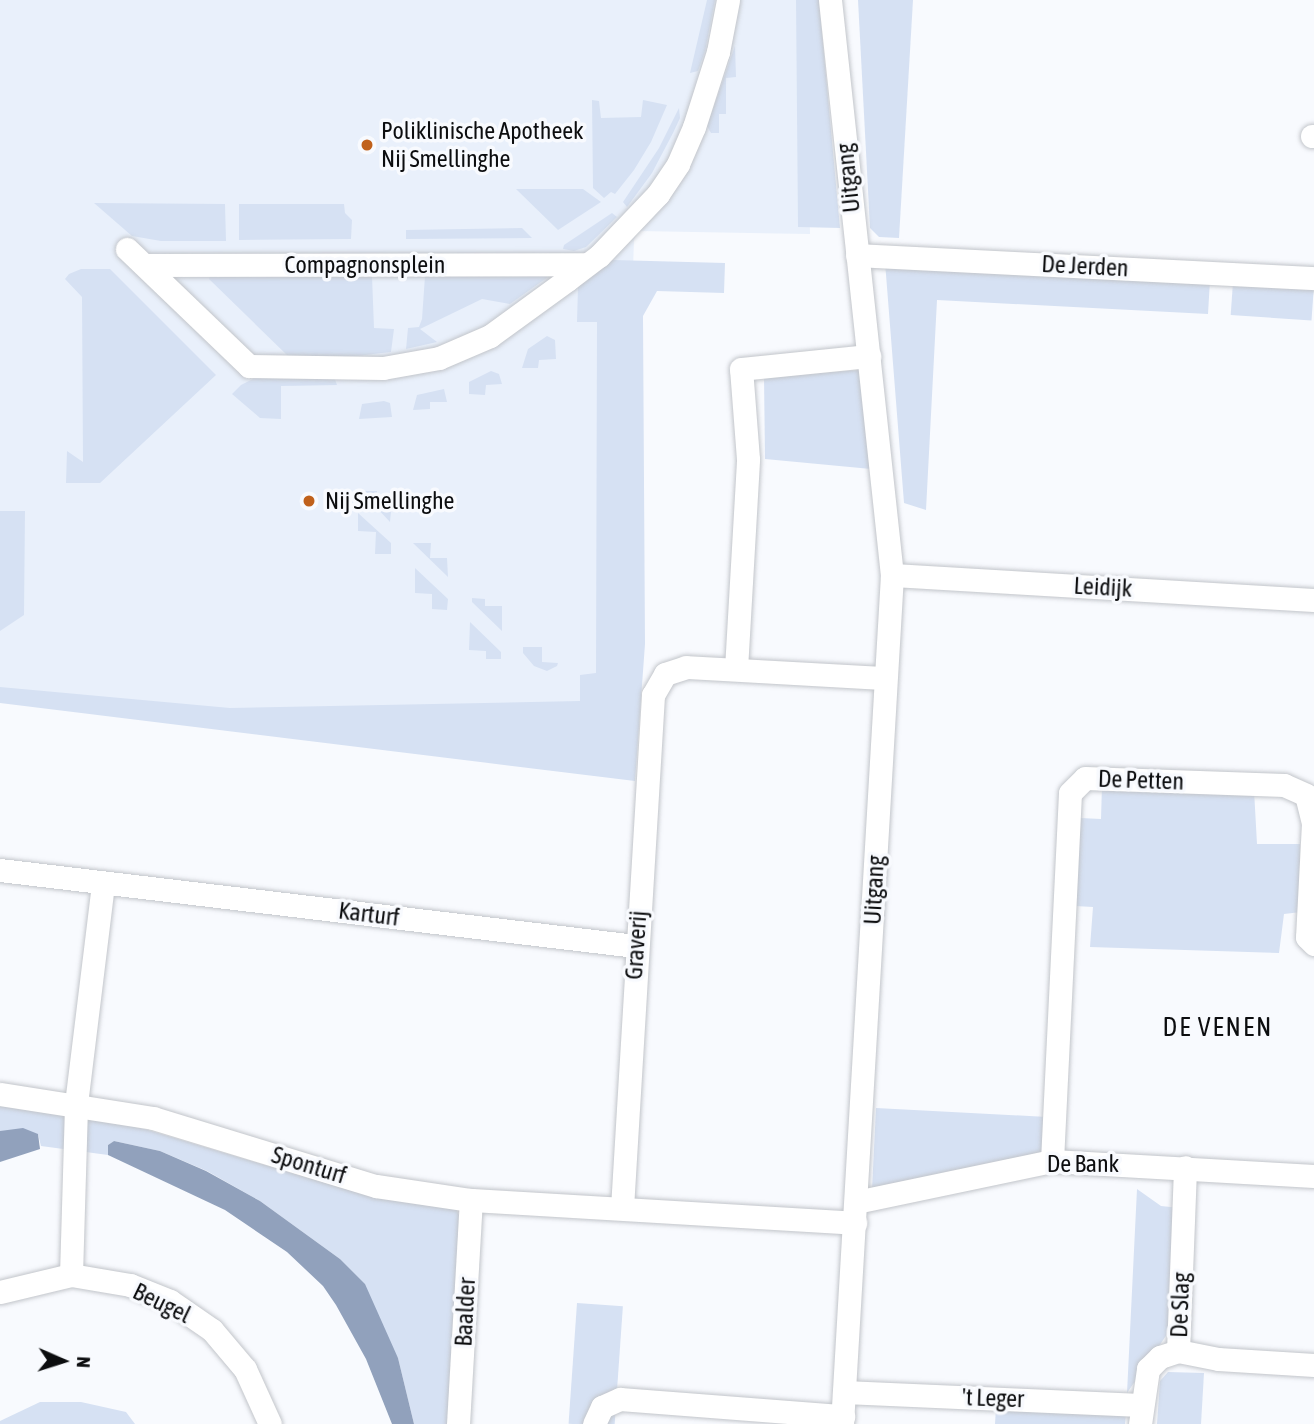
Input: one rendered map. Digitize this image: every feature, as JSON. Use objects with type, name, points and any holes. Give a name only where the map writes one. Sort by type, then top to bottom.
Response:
[{"type":"street","points":[[127,249],[249,366],[383,368],[439,358],[490,336],[599,256],[657,194],[678,164],[719,52],[728,0]]},
{"type":"street","name":"Uitgang","points":[[830,0],[892,575],[843,1420]]},
{"type":"street","name":"De Jerden","points":[[857,254],[1314,278]]},
{"type":"street","name":"Compagnonsplein","points":[[145,265],[586,264]]},
{"type":"street","points":[[736,669],[748,459],[741,369],[869,356]]},
{"type":"street","name":"Leidijk","points":[[892,575],[1314,600]]},
{"type":"street","name":"Graverij","points":[[622,1208],[635,946],[653,695],[664,674],[685,667],[886,678]]},
{"type":"street","name":"De Petten","points":[[1052,1161],[1070,793],[1086,778],[1284,785],[1307,795],[1313,823],[1307,937],[1314,944]]},
{"type":"street","name":"Karturf","points":[[0,870],[635,946]]},
{"type":"street","points":[[71,1275],[76,1104],[103,883]]},
{"type":"street","name":"Sponturf","points":[[0,1094],[153,1118],[376,1186],[471,1200],[622,1208]]},
{"type":"street","name":"De Bank","points":[[856,1213],[1052,1161],[1314,1176]]},
{"type":"street","name":"De Slag","points":[[1141,1414],[1148,1369],[1160,1357],[1178,1352],[1185,1167]]},
{"type":"street","name":"Baalder","points":[[458,1424],[471,1200]]},
{"type":"street","points":[[622,1208],[856,1213]]},
{"type":"street","name":"Beugel","points":[[0,1292],[71,1275],[130,1285],[170,1301],[212,1330],[245,1369],[270,1424]]},
{"type":"street","points":[[1178,1352],[1218,1359],[1314,1365]]},
{"type":"street","name":"'t Leger","points":[[844,1392],[1141,1414]]},
{"type":"street","points":[[594,1424],[603,1407],[620,1399],[843,1420]]},
{"type":"shaded area","name":"Nij Smellinghe","points":[[0,0],[806,0],[810,234],[638,231],[634,240],[618,703],[323,723],[0,694]]},
{"type":"shaded area","points":[[707,0],[715,0],[705,51],[698,71],[690,73]]},
{"type":"shaded area","points":[[796,0],[819,0],[840,228],[798,227]]},
{"type":"shaded area","points":[[858,0],[913,0],[899,238],[879,237],[870,228]]},
{"type":"shaded area","points":[[735,46],[736,77],[726,78],[726,114],[719,114],[719,133],[711,133],[707,126]]},
{"type":"shaded area","points":[[592,100],[599,101],[601,118],[641,117],[643,100],[667,105],[651,142],[634,170],[615,194],[611,192],[604,198],[593,188]]},
{"type":"shaded area","points":[[679,108],[680,118],[652,173],[627,207],[623,202],[659,148]]},
{"type":"shaded area","points":[[516,189],[583,189],[601,202],[558,230]]},
{"type":"shaded area","points":[[94,203],[225,204],[226,241],[161,241],[132,236]]},
{"type":"shaded area","points":[[239,204],[344,204],[345,213],[352,220],[351,239],[239,240]]},
{"type":"shaded area","points":[[612,213],[617,217],[586,247],[574,251],[563,249],[564,245]]},
{"type":"shaded area","points":[[522,228],[532,238],[406,239],[406,230]]},
{"type":"shaded area","points":[[604,262],[725,263],[724,293],[657,291],[643,316],[645,644],[635,781],[0,703],[0,687],[230,708],[580,701],[580,675],[596,673],[597,322],[577,322],[578,287]]},
{"type":"shaded area","points":[[885,262],[1210,280],[1208,314],[937,300],[926,510],[904,503]]},
{"type":"shaded area","points":[[81,269],[110,269],[216,375],[100,483],[66,483],[67,451],[83,462],[82,297],[65,279],[69,274]]},
{"type":"shaded area","points":[[552,274],[510,304],[482,299],[420,329],[437,342],[406,349],[408,328],[419,327],[422,319],[425,276]]},
{"type":"shaded area","points":[[210,276],[372,276],[374,328],[394,329],[391,352],[348,357],[289,357],[209,279]]},
{"type":"shaded area","points":[[1233,282],[1314,288],[1312,321],[1231,315]]},
{"type":"shaded area","points":[[547,336],[555,340],[556,359],[539,360],[538,368],[522,368],[528,349]]},
{"type":"shaded area","points":[[860,370],[871,469],[765,459],[764,377]]},
{"type":"shaded area","points":[[491,371],[499,374],[502,384],[486,385],[485,395],[469,394],[469,382]]},
{"type":"shaded area","points":[[257,377],[335,379],[337,385],[281,386],[281,419],[260,418],[232,394],[241,385]]},
{"type":"shaded area","points":[[444,389],[447,402],[430,402],[430,409],[413,410],[417,395]]},
{"type":"shaded area","points":[[384,401],[390,403],[392,417],[359,419],[362,404]]},
{"type":"shaded area","points":[[361,491],[377,491],[377,500],[392,501],[390,522]]},
{"type":"shaded area","points":[[0,511],[25,511],[24,615],[0,631]]},
{"type":"shaded area","points":[[358,513],[391,543],[391,554],[375,554],[376,532],[358,531]]},
{"type":"shaded area","points":[[413,543],[431,543],[430,558],[447,558],[448,577]]},
{"type":"shaded area","points":[[415,568],[448,599],[447,610],[432,609],[432,594],[415,593]]},
{"type":"shaded area","points":[[472,598],[485,599],[485,606],[502,606],[502,631],[472,602]]},
{"type":"shaded area","points":[[470,622],[501,652],[501,659],[486,659],[486,651],[469,650]]},
{"type":"shaded area","points":[[523,647],[542,647],[542,662],[558,663],[557,666],[547,671],[534,666],[523,653]]},
{"type":"shaded area","points":[[1102,785],[1254,790],[1257,844],[1300,844],[1301,912],[1284,914],[1279,953],[1090,947],[1093,907],[1075,906],[1080,818],[1101,819]]},
{"type":"shaded area","points":[[0,1106],[59,1109],[148,1130],[338,1187],[422,1204],[453,1203],[459,1215],[449,1424],[414,1424],[398,1358],[340,1259],[260,1201],[207,1171],[160,1151],[114,1141],[108,1145],[108,1155],[41,1146],[38,1134],[0,1132]]},
{"type":"shaded area","points":[[876,1108],[1047,1117],[1045,1153],[872,1190]]},
{"type":"shaded area","points":[[23,1128],[38,1134],[40,1149],[0,1162],[0,1131]]},
{"type":"shaded area","points":[[114,1141],[160,1151],[206,1171],[260,1201],[340,1259],[365,1284],[398,1358],[414,1424],[392,1424],[366,1359],[336,1305],[323,1286],[287,1252],[225,1210],[108,1155],[108,1145]]},
{"type":"shaded area","points":[[1137,1189],[1161,1206],[1180,1208],[1174,1324],[1127,1393]]},
{"type":"shaded area","points":[[577,1303],[623,1306],[615,1424],[569,1424]]},
{"type":"shaded area","points":[[1168,1372],[1204,1373],[1201,1424],[1157,1424],[1160,1381]]},
{"type":"shaded area","points":[[40,1402],[81,1402],[126,1412],[135,1424],[0,1424],[0,1421]]},
{"type":"shaded area","points":[[996,1407],[1126,1413],[1125,1424],[995,1424]]},
{"type":"place","name":"Poliklinische Apotheek Nij Smellinghe","points":[[367,145]]},
{"type":"place","name":"Nij Smellinghe","points":[[309,501]]},
{"type":"district","name":"DE VENEN","points":[[1218,1028]]}]
